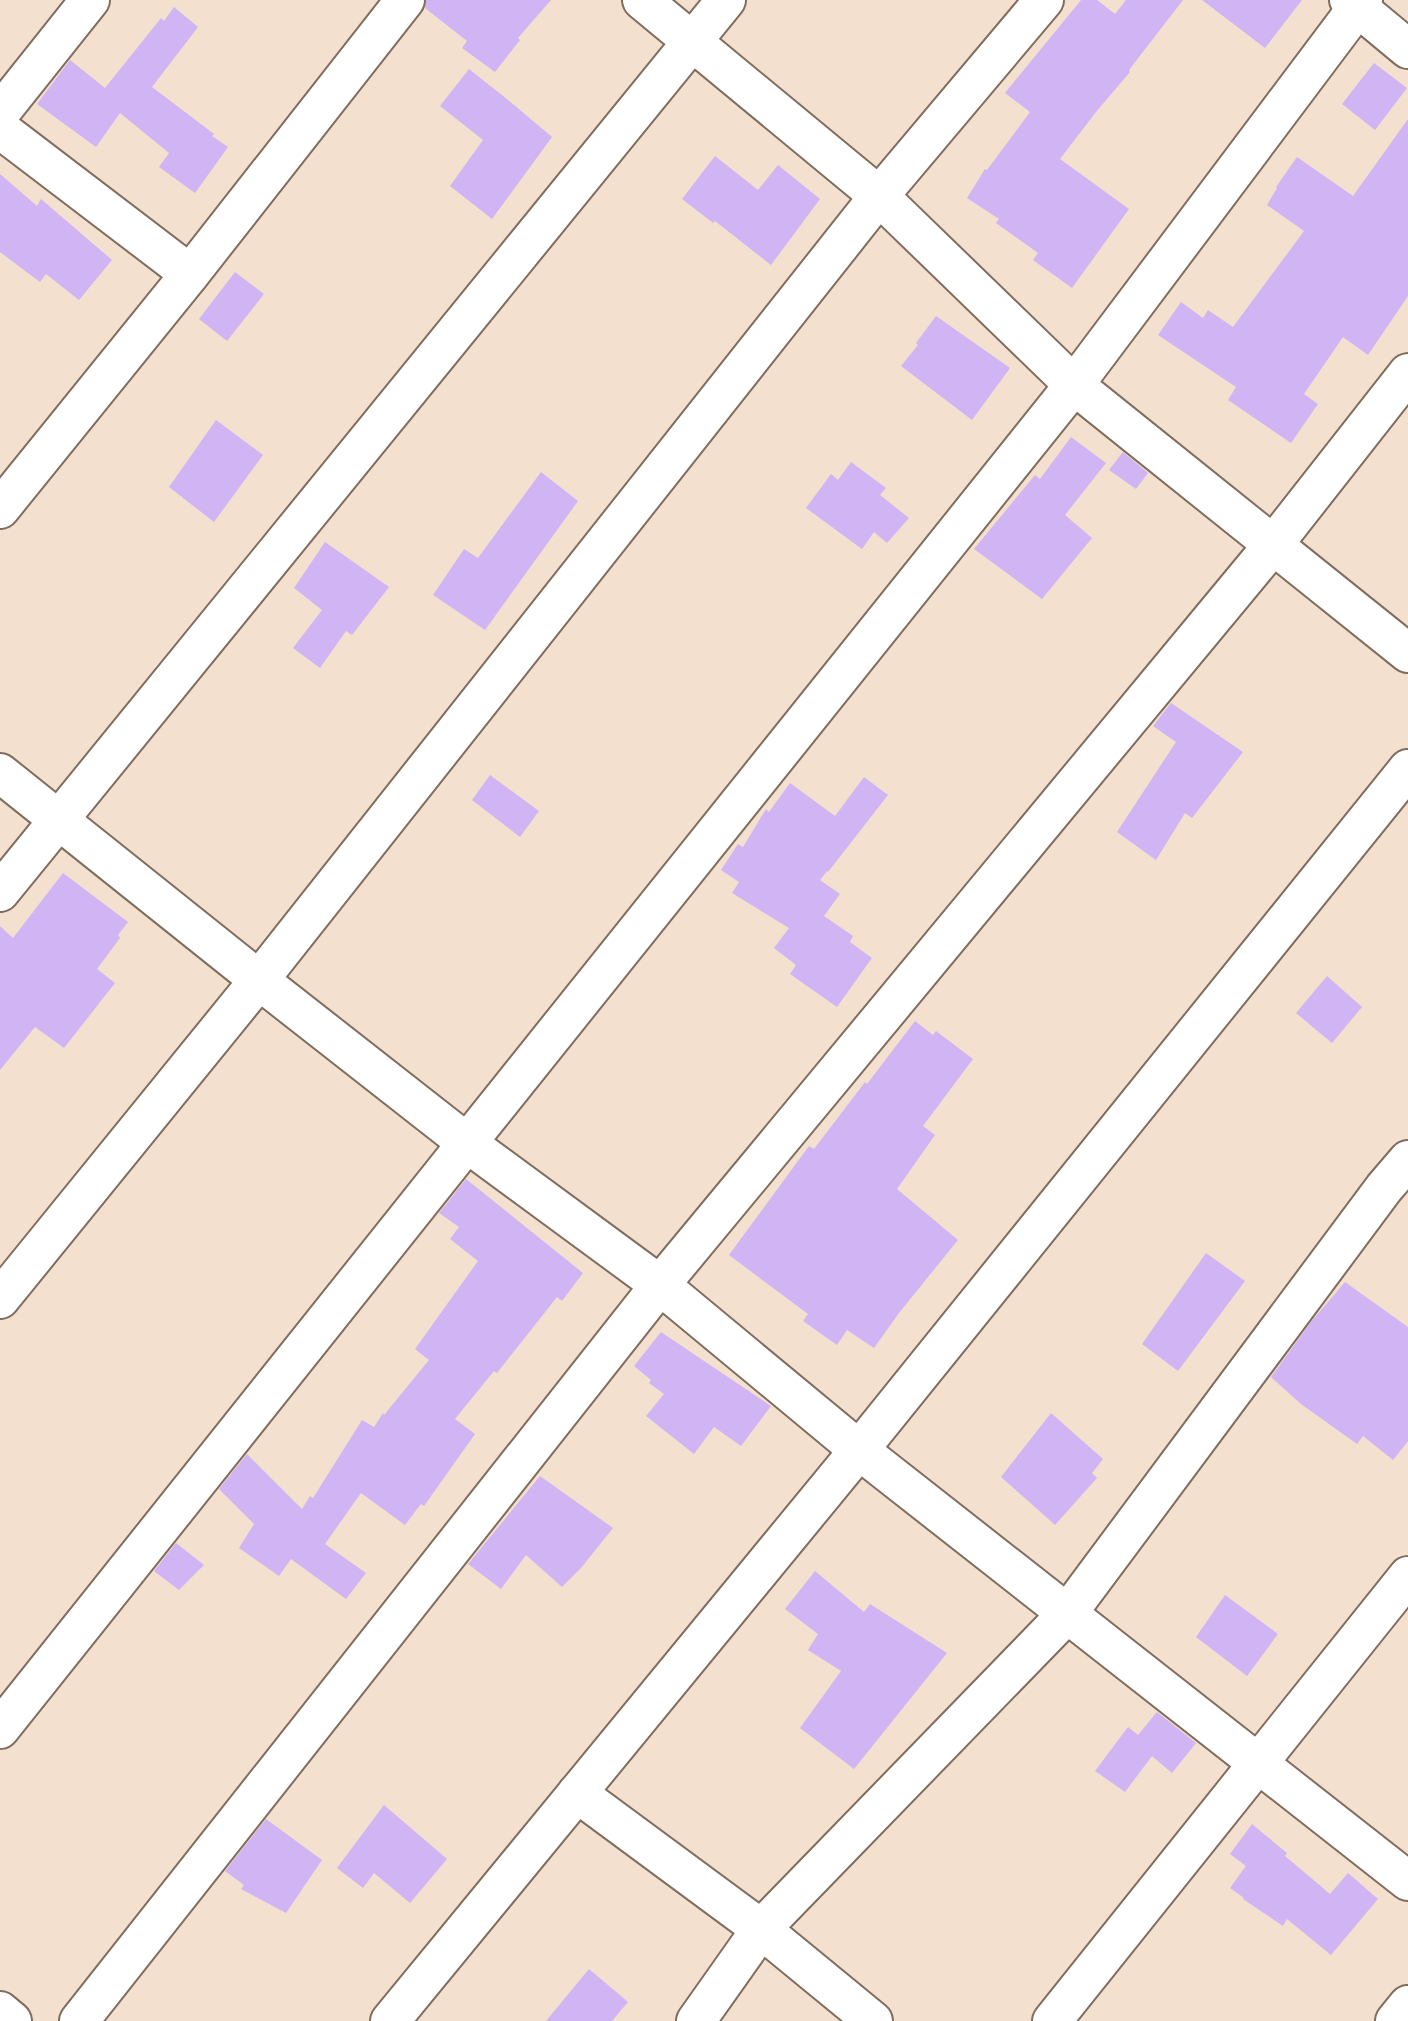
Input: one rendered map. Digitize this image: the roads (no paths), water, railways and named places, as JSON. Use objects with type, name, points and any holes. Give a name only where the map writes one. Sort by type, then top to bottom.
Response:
[{"type":"street","points":[[0,113],[90,0]]},
{"type":"street","points":[[0,509],[190,274],[405,0]]},
{"type":"street","points":[[642,0],[879,196],[1074,385],[1408,653]]},
{"type":"street","points":[[0,892],[726,0]]},
{"type":"street","points":[[0,1299],[259,980],[879,196],[1044,0]]},
{"type":"street","points":[[0,1729],[1074,385],[1357,2],[1408,49]]},
{"type":"street","points":[[0,129],[190,274]]},
{"type":"street","points":[[79,2021],[660,1286],[1273,545],[1408,373]]},
{"type":"street","points":[[390,2021],[859,1450],[1408,769]]},
{"type":"street","points":[[0,773],[467,1143],[660,1286],[859,1450],[1408,1881]]},
{"type":"street","points":[[696,2021],[761,1929],[1067,1614],[1400,1187]]},
{"type":"street","points":[[1052,2021],[1408,1576]]},
{"type":"street","points":[[577,1793],[761,1929],[873,2021]]},
{"type":"street","points":[[1395,2021],[1408,2006]]},
{"type":"street","points":[[0,2011],[12,2021]]}]
